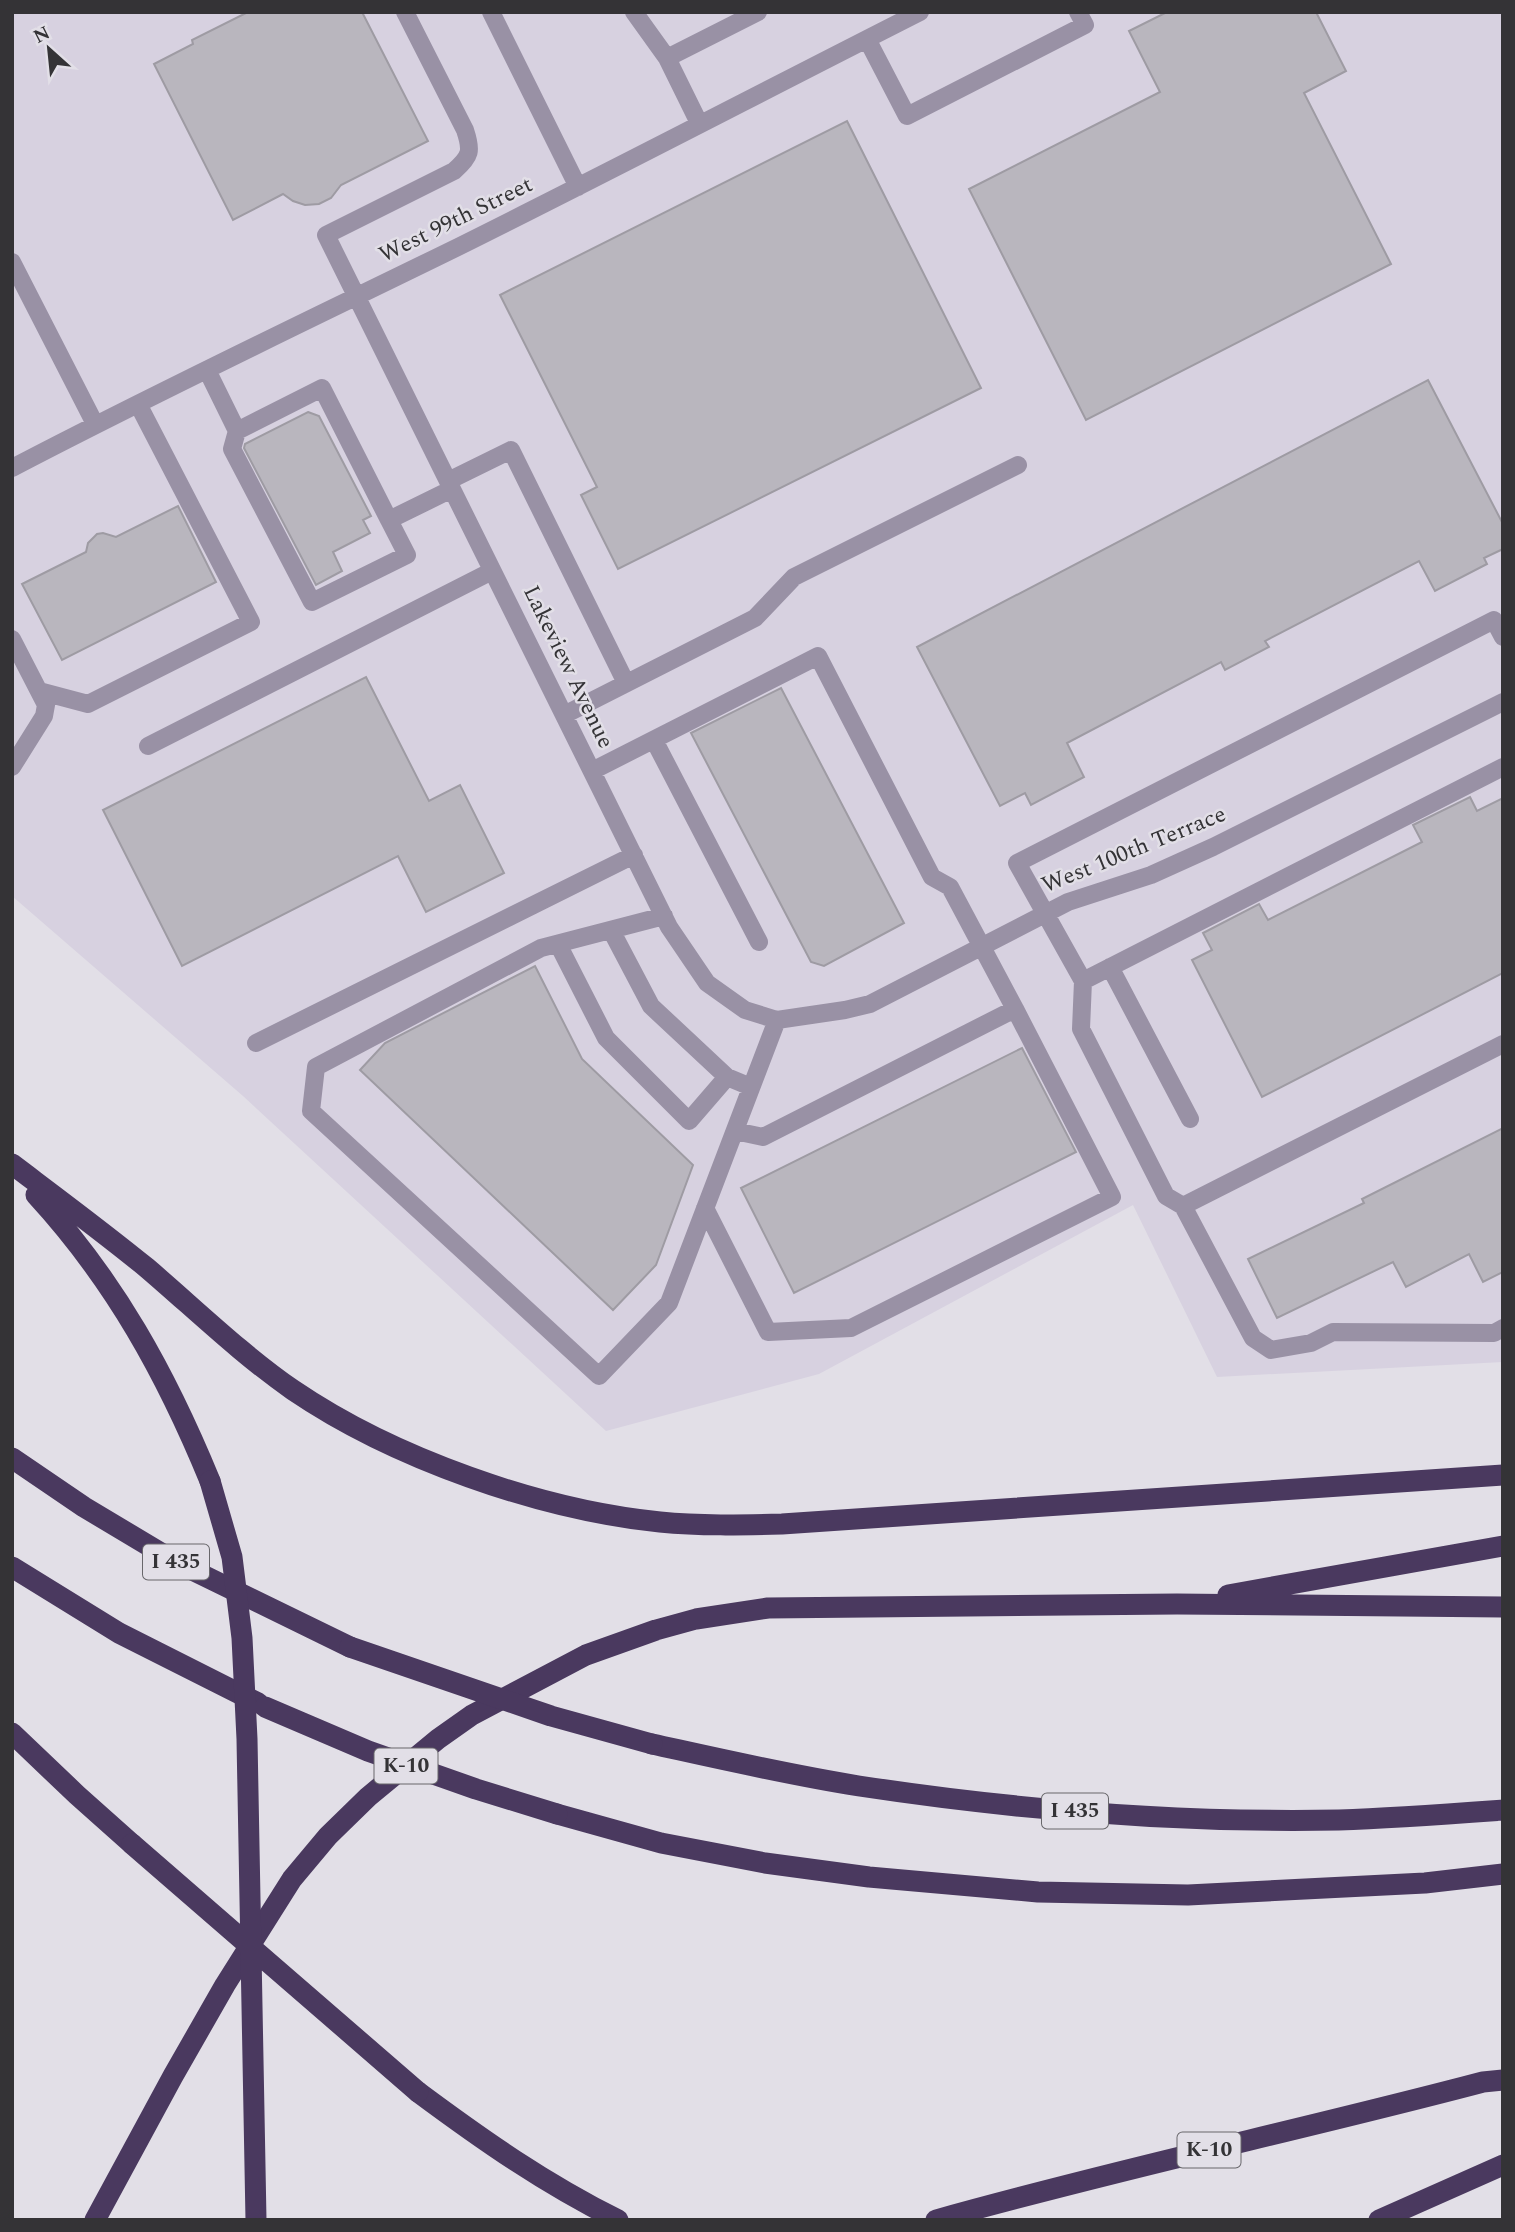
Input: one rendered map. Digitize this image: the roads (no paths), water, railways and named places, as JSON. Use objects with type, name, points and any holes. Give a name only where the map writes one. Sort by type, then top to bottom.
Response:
[{"type":"highway","points":[[12,1166],[145,1267],[260,1365],[336,1417],[421,1459],[528,1495],[580,1508],[659,1522],[782,1524],[1503,1475]]},
{"type":"highway","points":[[12,1166],[96,1267],[156,1362],[183,1414],[211,1481],[232,1557],[242,1638],[247,1739],[256,2220]]},
{"type":"highway","name":"I 435","points":[[12,1458],[84,1507],[176,1562],[350,1647],[551,1716],[652,1744],[745,1765],[857,1785],[1062,1810],[1233,1819],[1340,1819],[1503,1810]]},
{"type":"highway","points":[[1177,1604],[1503,1546]]},
{"type":"highway","points":[[12,1567],[119,1633],[199,1675],[265,1707],[368,1751],[476,1789],[662,1843],[765,1863],[869,1877],[1038,1892],[1188,1895],[1425,1883],[1503,1874]]},
{"type":"highway","points":[[1177,1604],[1503,1607]]},
{"type":"highway","name":"K-10","points":[[95,2220],[173,2076],[292,1879],[328,1836],[368,1797],[438,1739],[472,1715],[586,1655],[656,1630],[725,1614],[768,1608],[827,1606],[1177,1604]]},
{"type":"highway","points":[[12,1733],[77,1796],[418,2092],[495,2149],[546,2182],[618,2220]]},
{"type":"highway","points":[[1493,2081],[1503,2072]]},
{"type":"highway","name":"K-10","points":[[936,2220],[1043,2190],[1493,2081]]},
{"type":"highway","points":[[1380,2220],[1503,2165]]},
{"type":"street","name":"Lakeview Avenue","points":[[405,12],[465,130],[470,145],[467,159],[454,171],[326,235],[664,916],[707,983],[745,1010],[777,1020]]},
{"type":"street","points":[[491,12],[579,187]]},
{"type":"street","points":[[634,12],[667,58],[699,123]]},
{"type":"street","points":[[667,58],[758,12]]},
{"type":"street","name":"West 99th Street","points":[[12,468],[579,187],[699,123],[920,12]]},
{"type":"street","points":[[867,39],[907,116],[1085,26],[1078,12]]},
{"type":"street","points":[[12,262],[95,425]]},
{"type":"street","points":[[207,370],[237,431],[232,450],[312,602],[407,555],[322,388],[237,431]]},
{"type":"street","points":[[39,691],[88,704],[251,622],[138,404]]},
{"type":"street","points":[[389,520],[511,450],[626,683]]},
{"type":"street","points":[[564,715],[755,618],[794,578],[1017,465]]},
{"type":"street","points":[[148,746],[492,571]]},
{"type":"street","points":[[1503,637],[1499,618],[1017,863],[1083,981],[1081,1029],[1166,1196],[1183,1206],[1253,1338],[1271,1350],[1311,1343],[1333,1332],[1493,1333],[1503,1328]]},
{"type":"street","points":[[12,639],[46,705],[44,716],[12,767]]},
{"type":"street","points":[[592,771],[818,656],[932,877],[950,887],[982,945],[1112,1197],[851,1328],[768,1332],[705,1208]]},
{"type":"street","name":"West 100th Terrace","points":[[777,1020],[870,1004],[1044,914],[1084,896],[1151,875],[1213,847],[1503,702]]},
{"type":"street","points":[[654,740],[758,942]]},
{"type":"street","points":[[1083,981],[1503,767]]},
{"type":"street","points":[[256,1043],[634,855]]},
{"type":"street","points":[[664,916],[541,948],[316,1067],[311,1111],[599,1376],[669,1303],[777,1020]]},
{"type":"street","points":[[611,930],[651,1006],[727,1077],[751,1087]]},
{"type":"street","points":[[558,944],[606,1038],[690,1121],[727,1077]]},
{"type":"street","points":[[1110,967],[1190,1119]]},
{"type":"street","points":[[734,1131],[763,1137],[1015,1009]]},
{"type":"street","points":[[1183,1206],[1503,1044]]}]
